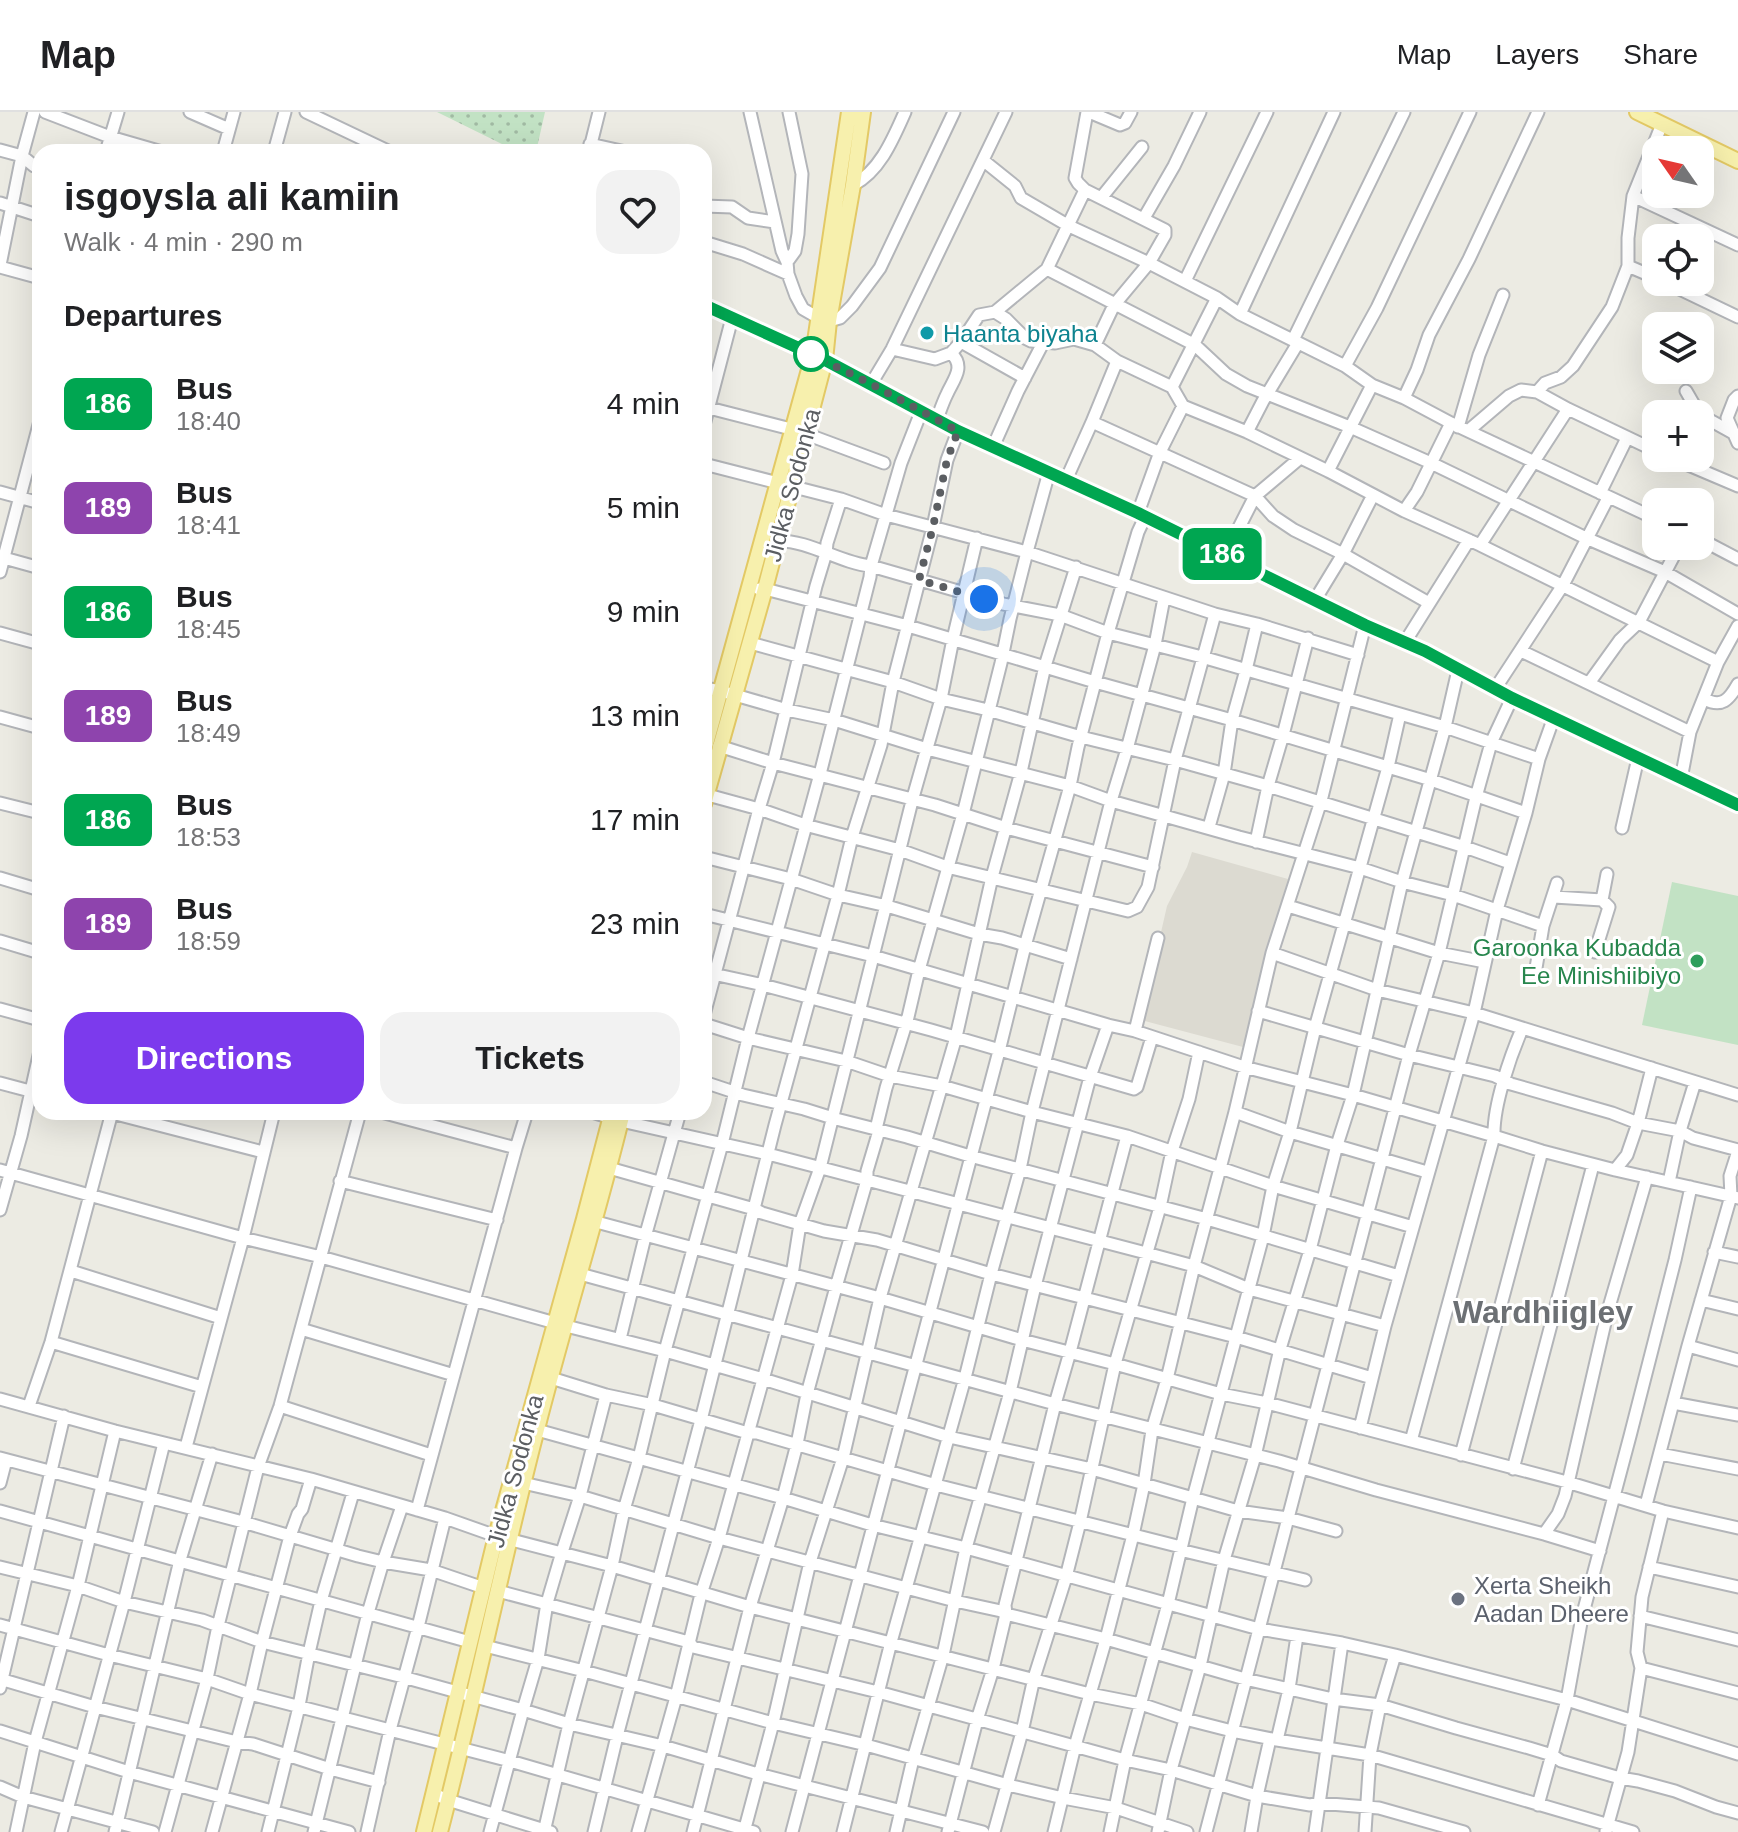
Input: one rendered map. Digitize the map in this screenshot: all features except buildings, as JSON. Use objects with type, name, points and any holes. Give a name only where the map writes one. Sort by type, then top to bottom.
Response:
[{"type":"main road","points":[[1637,112],[1738,161]]},
{"type":"main road","name":"Jidka Sodonka","points":[[823,319],[853,185],[855,116]]},
{"type":"main road","name":"Jidka Sodonka","points":[[712,772],[749,589],[785,485],[819,358],[855,116]]},
{"type":"main road","name":"Jidka Sodonka","points":[[712,731],[750,643],[777,541],[785,485]]},
{"type":"main road","name":"Jidka Sodonka","points":[[502,1538],[523,1483],[551,1378],[561,1324],[580,1274],[589,1221],[609,1168],[616,1120]]},
{"type":"main road","name":"Jidka Sodonka","points":[[424,1832],[446,1744],[466,1694],[502,1538],[616,1120]]},
{"type":"main road","name":"Jidka Sodonka","points":[[440,1832],[462,1748],[466,1694]]},
{"type":"street","points":[[32,276],[0,266],[6,205],[34,112]]},
{"type":"street","points":[[45,112],[134,144]]},
{"type":"street","points":[[108,144],[118,112]]},
{"type":"street","points":[[190,112],[229,129]]},
{"type":"street","points":[[225,144],[234,112]]},
{"type":"street","points":[[276,144],[285,112]]},
{"type":"street","points":[[306,112],[361,144]]},
{"type":"street","points":[[590,144],[599,112]]},
{"type":"street","points":[[750,112],[782,251],[796,296],[803,309],[823,319],[840,318],[847,312],[880,268],[954,112]]},
{"type":"street","points":[[788,268],[795,251],[802,174],[789,112]]},
{"type":"street","points":[[853,185],[867,177],[874,168],[905,112]]},
{"type":"street","points":[[871,384],[892,349],[1006,112]]},
{"type":"street","points":[[1095,345],[1114,305],[1149,263],[1165,235],[1165,230],[1144,218],[1085,190],[1075,178],[1088,112],[1120,125],[1125,123],[1131,112]]},
{"type":"street","points":[[1144,218],[1200,112]]},
{"type":"street","points":[[1185,281],[1267,112]]},
{"type":"street","points":[[1240,314],[1334,112]]},
{"type":"street","points":[[1247,432],[1295,341],[1404,112]]},
{"type":"street","points":[[1345,366],[1377,308],[1470,112]]},
{"type":"street","points":[[1404,398],[1429,335],[1469,259],[1538,112]]},
{"type":"street","points":[[1537,392],[1545,383],[1561,377],[1582,355],[1612,307],[1628,266],[1633,196],[1662,124]]},
{"type":"street","points":[[1101,198],[1142,147]]},
{"type":"street","points":[[0,150],[22,156],[32,164]]},
{"type":"street","points":[[984,161],[1015,186],[1021,198],[1069,226],[1185,281],[1240,314],[1345,366],[1372,385],[1642,513]]},
{"type":"street","points":[[892,349],[935,359],[951,353],[979,315],[995,312],[1047,269],[1085,190]]},
{"type":"street","points":[[1633,196],[1738,245]]},
{"type":"street","points":[[6,205],[32,213]]},
{"type":"street","points":[[712,206],[732,207],[748,218],[775,222]]},
{"type":"street","points":[[712,244],[788,268]]},
{"type":"street","points":[[1628,266],[1642,272]]},
{"type":"street","points":[[1047,269],[1195,345],[1226,374],[1267,395],[1288,401],[1431,463],[1586,538],[1665,572],[1738,614]]},
{"type":"street","points":[[1459,427],[1479,355],[1503,295]]},
{"type":"street","points":[[1694,296],[1738,317]]},
{"type":"street","points":[[1172,387],[1217,298]]},
{"type":"street","points":[[712,309],[819,358],[958,431],[1142,515],[1405,642],[1512,698],[1738,805]]},
{"type":"street","points":[[995,312],[1025,338],[1043,343],[1074,339],[1095,345],[1117,361],[1172,387],[1183,406],[1247,432],[1718,662]]},
{"type":"street","points":[[712,386],[732,318]]},
{"type":"street","points":[[961,342],[1025,378]]},
{"type":"street","points":[[993,447],[1043,343]]},
{"type":"street","points":[[937,419],[958,372],[956,357],[951,353]]},
{"type":"street","points":[[1066,480],[1117,361]]},
{"type":"street","points":[[1328,471],[1372,385]]},
{"type":"street","points":[[1404,511],[1431,463],[1459,427],[1521,390],[1537,392],[1642,445]]},
{"type":"street","points":[[1686,391],[1697,410],[1735,438]]},
{"type":"street","points":[[1735,438],[1727,418],[1738,396]]},
{"type":"street","points":[[792,1832],[1025,946],[1056,840],[1108,633],[1160,452],[1183,406]]},
{"type":"street","points":[[712,409],[798,432],[884,463]]},
{"type":"street","points":[[1405,642],[1429,603],[1508,500],[1568,409]]},
{"type":"street","points":[[434,1794],[546,1831],[569,1724],[665,1351],[820,774],[871,566],[901,463],[921,412]]},
{"type":"street","points":[[1092,422],[1255,496],[1283,524],[1429,603]]},
{"type":"street","points":[[594,1832],[795,1050],[852,837],[878,757],[947,460],[958,431]]},
{"type":"street","points":[[1495,689],[1563,585],[1627,438]]},
{"type":"street","points":[[0,572],[32,451]]},
{"type":"street","points":[[1225,555],[1255,496],[1300,458]]},
{"type":"street","points":[[712,466],[1027,552],[1215,614],[1308,638],[1358,655]]},
{"type":"street","points":[[693,1832],[750,1607],[783,1498],[807,1394],[867,1180],[890,1076],[963,814],[1049,472]]},
{"type":"street","points":[[1705,472],[1738,486]]},
{"type":"street","points":[[0,492],[32,501]]},
{"type":"street","points":[[1315,600],[1373,495]]},
{"type":"street","points":[[712,968],[729,921],[773,763],[821,566],[841,499]]},
{"type":"street","points":[[638,1832],[701,1594],[792,1275],[800,1224],[820,1168],[912,801],[941,699],[977,538]]},
{"type":"street","points":[[777,541],[794,542],[862,565],[1014,606],[1060,615],[1108,633],[1445,727],[1539,759]]},
{"type":"street","points":[[1714,546],[1738,559]]},
{"type":"street","points":[[4,558],[32,566]]},
{"type":"street","points":[[1589,683],[1620,640],[1639,622],[1671,560]]},
{"type":"street","points":[[0,1625],[510,1761],[748,1831],[758,1774],[773,1723],[810,1562],[843,1458],[880,1298],[956,1037],[1045,666],[1076,567]]},
{"type":"street","points":[[749,589],[765,589],[908,626],[1334,750],[1526,813]]},
{"type":"street","points":[[843,1832],[891,1642],[1020,1169],[1057,1010],[1155,645],[1164,598]]},
{"type":"street","points":[[712,799],[759,809],[947,867],[1128,911],[1137,907],[1144,895],[1153,867],[1175,760],[1215,614]]},
{"type":"street","points":[[1209,827],[1224,774],[1232,720],[1257,624]]},
{"type":"street","points":[[1054,1832],[1133,1535],[1152,1430],[1235,1112],[1272,953],[1321,801],[1365,625]]},
{"type":"street","points":[[1681,779],[1690,732],[1718,662],[1738,626]]},
{"type":"street","points":[[0,633],[32,642]]},
{"type":"street","points":[[1256,842],[1308,638]]},
{"type":"street","points":[[750,643],[893,682],[941,699],[1321,801],[1510,863]]},
{"type":"street","points":[[1521,651],[1690,732]]},
{"type":"street","points":[[1159,1828],[1224,1560],[1255,1456],[1280,1349],[1353,1095],[1402,882],[1458,670]]},
{"type":"street","points":[[712,690],[834,720],[1256,842],[1360,868],[1543,926]]},
{"type":"street","points":[[1704,699],[1718,704],[1736,692]]},
{"type":"street","points":[[1206,1832],[1409,1055],[1439,953],[1476,797],[1491,743],[1512,698]]},
{"type":"street","points":[[1110,1832],[1125,1760],[1263,1236],[1273,1186],[1400,714]]},
{"type":"street","points":[[0,717],[32,726]]},
{"type":"street","points":[[1360,1428],[1427,1172],[1474,1013],[1497,910],[1539,759],[1554,717]]},
{"type":"street","points":[[719,746],[1153,867]]},
{"type":"street","points":[[1622,828],[1638,758]]},
{"type":"street","points":[[0,803],[32,811]]},
{"type":"street","points":[[712,859],[1071,959]]},
{"type":"street","points":[[1602,900],[1607,874]]},
{"type":"street","points":[[0,878],[32,888]]},
{"type":"street","points":[[1536,968],[1543,926],[1557,883]]},
{"type":"street","points":[[1554,897],[1602,900],[1609,907],[1595,952]]},
{"type":"street","points":[[1288,906],[1439,953],[1485,962]]},
{"type":"street","points":[[712,916],[873,956],[1135,1031],[1244,1067],[1353,1095],[1542,1151],[1734,1197]]},
{"type":"street","points":[[1135,1031],[1158,938]]},
{"type":"street","points":[[0,941],[32,951]]},
{"type":"street","points":[[1272,953],[1377,990],[1474,1013],[1738,1095]]},
{"type":"street","points":[[712,973],[956,1037],[1134,1089],[1152,1037]]},
{"type":"street","points":[[0,1009],[32,1018]]},
{"type":"street","points":[[1258,1011],[1458,1066],[1638,1123],[1680,1131],[1693,1138],[1738,1150],[1730,1176],[1734,1197],[1714,1252],[1646,1505]]},
{"type":"street","points":[[896,1832],[1050,1228],[1090,1077],[1108,1025]]},
{"type":"street","points":[[712,1027],[846,1061],[890,1076],[942,1086],[1127,1136],[1273,1186],[1413,1227]]},
{"type":"street","points":[[1411,1441],[1494,1136],[1494,1120],[1504,1080],[1522,1029]]},
{"type":"street","points":[[994,1832],[1034,1678],[1066,1577],[1115,1364],[1160,1207],[1199,1052]]},
{"type":"street","points":[[1615,1170],[1627,1155],[1652,1068]]},
{"type":"street","points":[[1669,1182],[1695,1082]]},
{"type":"street","points":[[0,1083],[30,1091]]},
{"type":"street","points":[[0,1210],[5,1171],[21,1136],[32,1083]]},
{"type":"street","points":[[712,1084],[1207,1219],[1399,1276]]},
{"type":"street","points":[[1235,1112],[1290,1132],[1427,1172]]},
{"type":"street","points":[[29,1406],[51,1342],[110,1120]]},
{"type":"street","points":[[142,1120],[263,1152]]},
{"type":"street","points":[[186,1447],[272,1120]]},
{"type":"street","points":[[165,1832],[207,1679],[243,1522],[258,1467],[280,1406],[358,1120]]},
{"type":"street","points":[[411,1120],[516,1148]]},
{"type":"street","points":[[417,1510],[525,1120]]},
{"type":"street","points":[[633,1120],[1194,1266],[1249,1289],[1385,1326]]},
{"type":"street","points":[[620,1339],[678,1120]]},
{"type":"street","points":[[950,1828],[993,1669],[1006,1614],[1005,1605],[1041,1458],[1127,1136]]},
{"type":"street","points":[[1461,1455],[1542,1151]]},
{"type":"street","points":[[1513,1469],[1593,1165]]},
{"type":"street","points":[[609,1168],[800,1224],[897,1245],[1035,1286],[1280,1349],[1372,1378]]},
{"type":"street","points":[[5,1171],[665,1351],[949,1437],[1092,1469],[1238,1511],[1288,1518],[1336,1531]]},
{"type":"street","points":[[1544,1534],[1558,1514],[1565,1496],[1607,1314],[1647,1177]]},
{"type":"street","points":[[340,1181],[497,1220]]},
{"type":"street","points":[[1538,1805],[1567,1700],[1582,1617],[1675,1260],[1691,1187]]},
{"type":"street","points":[[589,1221],[880,1298],[1221,1394],[1315,1415],[1567,1482],[1663,1511],[1738,1528]]},
{"type":"street","points":[[1714,1252],[1738,1257]]},
{"type":"street","points":[[71,1271],[221,1318]]},
{"type":"street","points":[[580,1274],[1600,1551]]},
{"type":"street","points":[[1701,1300],[1738,1309]]},
{"type":"street","points":[[301,1329],[454,1375]]},
{"type":"street","points":[[51,1342],[202,1387]]},
{"type":"street","points":[[1688,1346],[1738,1360]]},
{"type":"street","points":[[551,1378],[980,1497],[1305,1580]]},
{"type":"street","points":[[490,1832],[538,1659],[547,1603],[580,1496],[606,1395]]},
{"type":"street","points":[[0,1399],[311,1479],[502,1538],[562,1552],[750,1607],[1090,1694],[1141,1704],[1232,1731],[1370,1755],[1538,1805],[1606,1829],[1633,1832]]},
{"type":"street","points":[[1673,1403],[1738,1415]]},
{"type":"street","points":[[280,1406],[431,1455]]},
{"type":"street","points":[[64,1416],[1,1682],[253,1744],[379,1782]]},
{"type":"street","points":[[537,1430],[872,1525],[1259,1629],[1395,1655],[1567,1700],[1738,1754]]},
{"type":"street","points":[[16,1832],[35,1742],[78,1586],[115,1431]]},
{"type":"street","points":[[61,1832],[139,1549],[164,1443]]},
{"type":"street","points":[[116,1827],[180,1560],[212,1454]]},
{"type":"street","points":[[1660,1454],[1738,1469]]},
{"type":"street","points":[[0,1483],[3,1459],[383,1562],[431,1570],[689,1642],[693,1647],[878,1692],[1257,1796],[1310,1805],[1379,1808],[1464,1832]]},
{"type":"street","points":[[212,1832],[290,1536],[311,1479]]},
{"type":"street","points":[[523,1483],[580,1496],[860,1576],[1155,1652],[1245,1679],[1333,1699],[1380,1705],[1552,1755],[1561,1761],[1666,1788],[1738,1813]]},
{"type":"street","points":[[268,1832],[321,1601],[353,1493]]},
{"type":"street","points":[[315,1828],[368,1613],[402,1506]]},
{"type":"street","points":[[0,1511],[723,1710],[866,1745],[1008,1785],[1116,1808],[1159,1828],[1187,1832]]},
{"type":"street","points":[[1606,1829],[1628,1752],[1641,1668],[1637,1652],[1640,1616],[1663,1511]]},
{"type":"street","points":[[367,1832],[403,1677],[445,1518]]},
{"type":"street","points":[[0,1567],[218,1626],[262,1642],[902,1811],[950,1828],[983,1832]]},
{"type":"street","points":[[1649,1567],[1738,1587]]},
{"type":"street","points":[[1640,1616],[1738,1640]]},
{"type":"street","points":[[1251,1832],[1257,1796],[1289,1689],[1297,1636]]},
{"type":"street","points":[[1315,1832],[1342,1643]]},
{"type":"street","points":[[1365,1832],[1370,1755],[1380,1705],[1395,1655]]},
{"type":"street","points":[[1641,1668],[1738,1693]]},
{"type":"street","points":[[0,1731],[129,1772],[273,1811],[315,1828],[349,1832]]},
{"type":"street","points":[[0,1787],[116,1827],[153,1832]]},
{"type":"shaded area","points":[[1192,852],[1288,879],[1243,1047],[1141,1020],[1167,906]]},
{"type":"green space","points":[[437,112],[545,112],[538,144],[502,144]]},
{"type":"green space","name":"Garoonka Kubadda Ee Minishiibiyo","points":[[1672,882],[1738,896],[1738,1045],[1642,1025]]},
{"type":"bus line","name":"186","points":[[712,309],[825,360],[958,431],[1138,513],[1365,625],[1425,651],[1512,698],[1738,805]]},
{"type":"place","name":"Haanta biyaha","points":[[927,333]]},
{"type":"place","name":"Garoonka Kubadda Ee Minishiibiyo","points":[[1697,961]]},
{"type":"place","name":"Xerta Sheikh Aadan Dheere","points":[[1458,1599]]},
{"type":"district","name":"Wardhiigley","points":[[1543,1312]]},
{"type":"route","points":[[811,354],[958,431],[947,460],[919,580],[984,599]]}]
